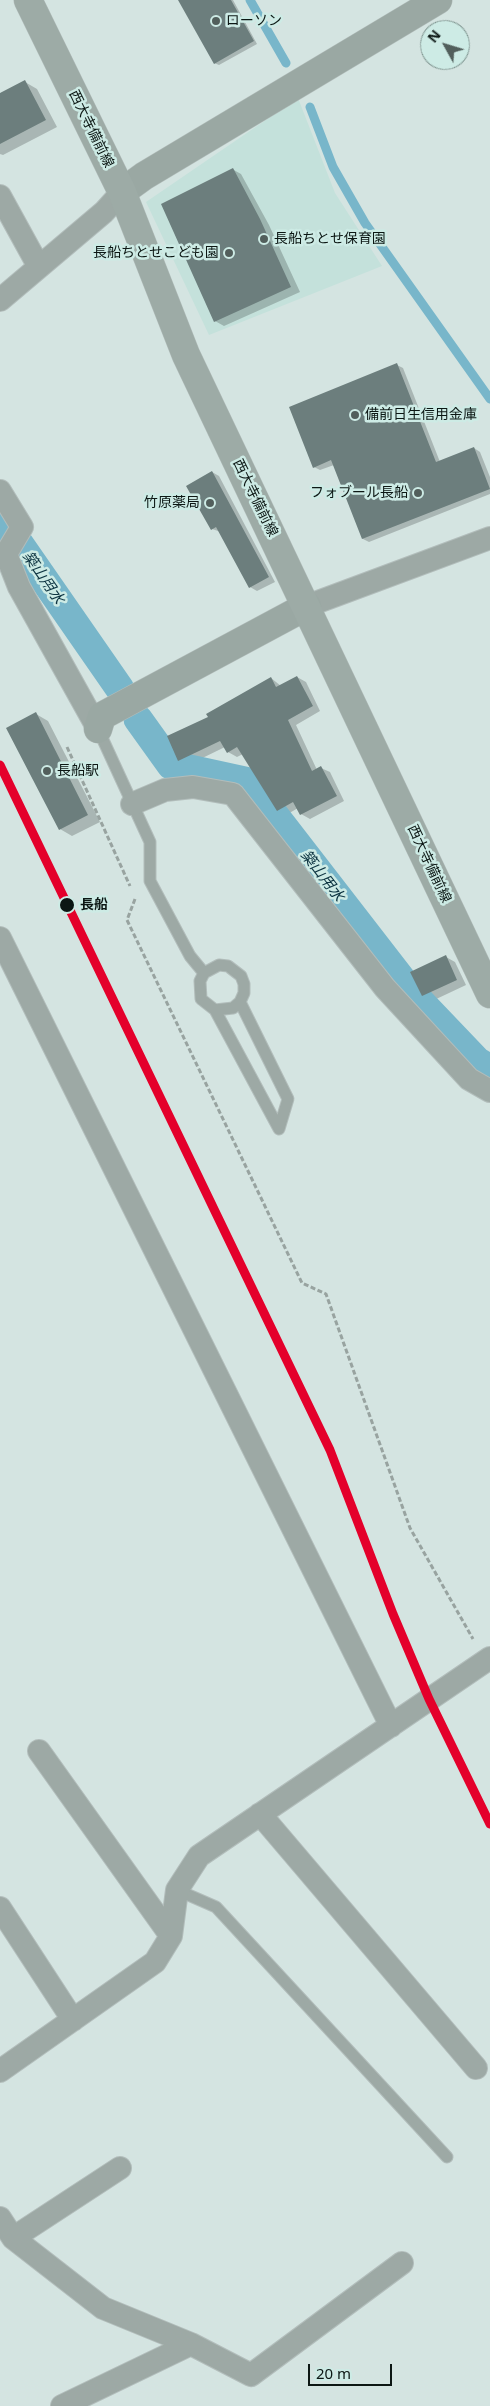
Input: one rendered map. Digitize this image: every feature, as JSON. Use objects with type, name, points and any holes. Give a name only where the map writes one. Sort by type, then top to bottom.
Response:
[{"type":"main road","name":"西大寺備前線","points":[[28,0],[122,192],[186,355],[490,994]]},
{"type":"street","points":[[0,300],[104,212],[122,192],[152,171],[438,0]]},
{"type":"street","points":[[0,196],[38,267]]},
{"type":"street","points":[[0,491],[22,527],[6,554],[19,587],[98,729]]},
{"type":"street","points":[[98,729],[102,716],[307,606],[490,538]]},
{"type":"street","points":[[132,804],[165,790],[193,787],[233,794],[384,988],[469,1079],[490,1091]]},
{"type":"street","points":[[0,938],[391,1726]]},
{"type":"street","points":[[0,2071],[155,1962],[171,1936],[177,1890],[199,1856],[488,1660]]},
{"type":"street","points":[[39,1751],[171,1936]]},
{"type":"street","points":[[260,1814],[476,2068]]},
{"type":"street","points":[[0,1908],[73,2020]]},
{"type":"street","points":[[13,2238],[120,2168]]},
{"type":"street","points":[[0,2218],[13,2238],[103,2308],[191,2344],[251,2375],[402,2263]]},
{"type":"street","points":[[62,2406],[191,2344]]},
{"type":"lane","points":[[98,729],[150,842],[150,881],[190,956],[204,972]]},
{"type":"lane","points":[[215,1010],[233,1008],[240,1002],[244,993],[244,984],[235,970],[219,965],[204,972],[200,980],[201,998],[215,1010],[279,1129],[288,1099],[240,1002]]},
{"type":"lane","points":[[177,1890],[216,1907],[447,2157]]},
{"type":"path","points":[[67,747],[136,900],[127,920],[302,1283],[326,1294],[410,1528],[488,1660]]},
{"type":"shaded area","name":"長船ちとせ保育園","points":[[298,98],[335,193],[382,266],[209,335],[146,202]]},
{"type":"building","name":"ローソン","points":[[178,0],[231,0],[254,41],[214,64]]},
{"type":"building","points":[[25,80],[46,120],[0,144],[0,93]]},
{"type":"building","name":"長船ちとせこども園","points":[[233,168],[260,219],[291,287],[214,322],[161,204]]},
{"type":"building","points":[[397,363],[436,462],[474,447],[490,489],[362,539],[331,460],[313,468],[289,407]]},
{"type":"building","points":[[212,471],[269,577],[249,588],[216,527],[211,530],[186,486]]},
{"type":"building","points":[[297,676],[313,706],[288,720],[312,771],[321,766],[337,796],[300,815],[293,802],[277,811],[237,747],[227,753],[220,741],[178,761],[167,736],[208,717],[206,714],[271,677],[276,687]]},
{"type":"building","name":"長船駅","points":[[36,712],[88,815],[59,830],[6,728]]},
{"type":"building","points":[[446,955],[457,980],[422,996],[410,972]]},
{"type":"waterway","points":[[250,0],[286,63]]},
{"type":"waterway","points":[[310,107],[333,167],[365,223],[490,399]]},
{"type":"waterway","name":"築山用水","points":[[0,516],[120,689]]},
{"type":"waterway","name":"築山用水","points":[[138,719],[171,765],[249,782],[413,994],[477,1061],[490,1069]]},
{"type":"transit line","name":"N","points":[[0,765],[330,1450],[393,1614],[429,1699],[490,1824]]},
{"type":"place","name":"ローソン","points":[[216,21]]},
{"type":"place","name":"長船ちとせ保育園","points":[[264,239]]},
{"type":"place","name":"長船ちとせこども園","points":[[229,253]]},
{"type":"place","name":"備前日生信用金庫","points":[[355,415]]},
{"type":"place","name":"フォブール長船","points":[[418,493]]},
{"type":"place","name":"竹原薬局","points":[[210,503]]},
{"type":"place","name":"長船駅","points":[[47,771]]},
{"type":"place","name":"長船","points":[[67,905]]}]
